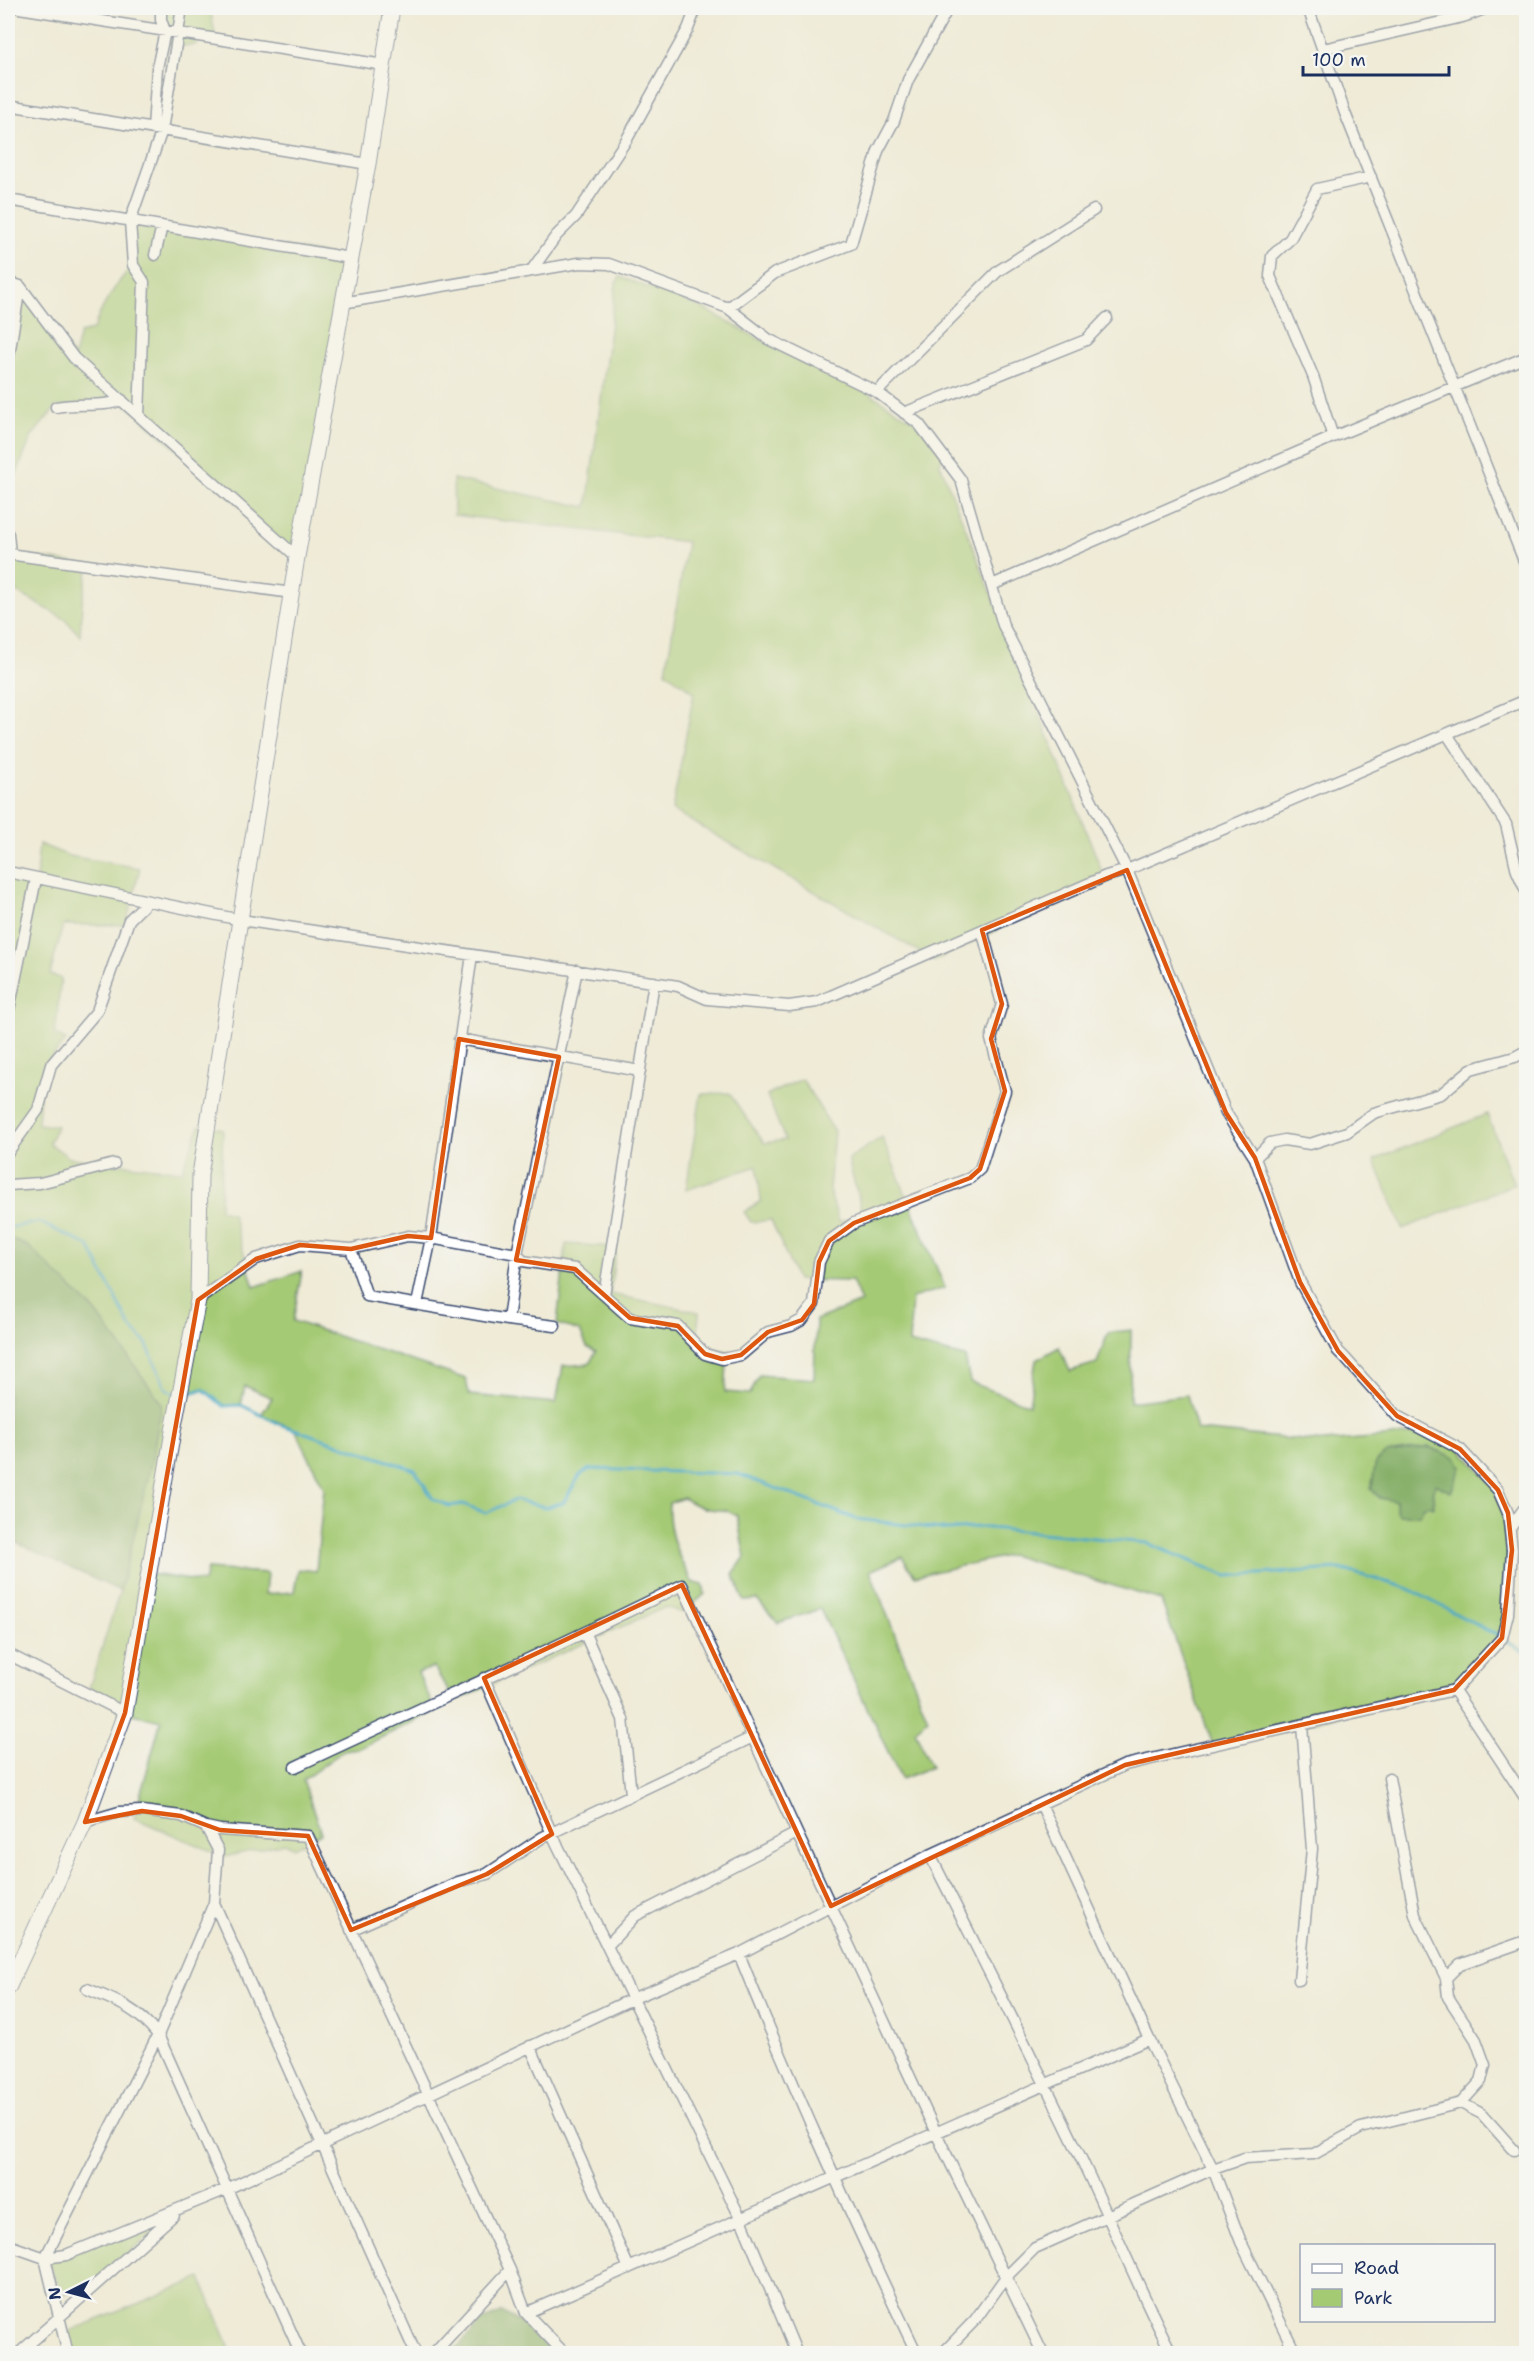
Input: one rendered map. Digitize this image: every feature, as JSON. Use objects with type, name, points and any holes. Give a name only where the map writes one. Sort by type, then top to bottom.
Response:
[{"type":"main road","points":[[8,1986],[85,1822],[124,1713],[198,1300],[200,1175],[297,557],[368,164],[392,8]]},
{"type":"street","points":[[19,8],[384,65]]},
{"type":"street","points":[[158,130],[157,68],[165,31],[161,20],[161,8]]},
{"type":"street","points":[[139,416],[144,282],[133,265],[130,221],[158,130],[179,33],[182,8]]},
{"type":"street","points":[[531,271],[556,236],[576,216],[627,139],[688,29],[696,8]]},
{"type":"street","points":[[728,308],[775,273],[851,244],[878,151],[894,121],[908,80],[948,8]]},
{"type":"street","points":[[1308,8],[1371,177],[1527,566]]},
{"type":"street","points":[[1463,17],[1472,8]]},
{"type":"street","points":[[1323,49],[1463,17],[1487,8]]},
{"type":"street","points":[[8,105],[368,164]]},
{"type":"street","points":[[1333,437],[1313,376],[1270,276],[1272,256],[1290,239],[1317,189],[1371,177]]},
{"type":"street","points":[[8,200],[350,258]]},
{"type":"street","points":[[877,392],[998,271],[1094,210]]},
{"type":"street","points":[[155,255],[162,226]]},
{"type":"street","points":[[8,2246],[45,2258],[66,2255],[226,2189],[634,1998],[739,1954],[930,1855],[1125,1765],[1454,1690],[1502,1638],[1508,1614],[1511,1527],[1508,1513],[1498,1490],[1460,1449],[1397,1416],[1338,1351],[1300,1282],[1255,1158],[1226,1113],[1127,870],[1004,626],[961,480],[919,424],[877,392],[768,339],[728,308],[609,264],[579,263],[342,303]]},
{"type":"street","points":[[8,282],[20,286],[74,358],[297,557]]},
{"type":"street","points":[[8,362],[20,286]]},
{"type":"street","points":[[904,413],[1086,340],[1107,318]]},
{"type":"street","points":[[992,585],[1333,437],[1527,357]]},
{"type":"street","points":[[56,407],[72,404],[112,404],[122,400]]},
{"type":"street","points":[[8,534],[8,553],[292,593]]},
{"type":"street","points":[[8,873],[241,920],[678,986],[707,999],[789,1006],[817,1002],[1106,876],[1127,870],[1527,700]]},
{"type":"street","points":[[1447,734],[1506,824],[1517,871],[1527,891]]},
{"type":"street","points":[[8,1015],[36,879]]},
{"type":"street","points":[[8,1152],[38,1110],[51,1065],[97,1011],[129,920],[148,901]]},
{"type":"street","points":[[198,1300],[256,1259],[300,1245],[351,1250],[408,1236],[431,1238],[517,1254],[523,1261],[575,1269],[630,1318],[678,1326],[705,1354],[722,1359],[741,1355],[768,1332],[791,1326],[802,1320],[814,1304],[819,1262],[829,1241],[854,1223],[970,1178],[980,1169],[1005,1090],[991,1039],[1002,1004],[982,930]]},
{"type":"street","points":[[417,1304],[431,1238],[472,955]]},
{"type":"street","points":[[508,1320],[517,1254],[577,970]]},
{"type":"street","points":[[604,1295],[654,982]]},
{"type":"street","points":[[459,1039],[640,1071]]},
{"type":"street","points":[[1255,1158],[1270,1143],[1284,1140],[1310,1144],[1347,1132],[1374,1113],[1441,1094],[1471,1070],[1515,1057],[1527,1051]]},
{"type":"street","points":[[8,1185],[40,1184],[114,1164]]},
{"type":"street","points":[[351,1250],[367,1296],[555,1326]]},
{"type":"street","points":[[1511,1527],[1523,1510],[1527,1509]]},
{"type":"street","points":[[295,1767],[484,1678],[585,1634],[682,1585],[936,2133],[1043,2354]]},
{"type":"street","points":[[585,1634],[623,1719],[631,1794]]},
{"type":"street","points":[[8,1654],[124,1713]]},
{"type":"street","points":[[484,1678],[552,1834],[741,2218],[797,2354]]},
{"type":"street","points":[[1454,1690],[1527,1799]]},
{"type":"street","points":[[1299,1980],[1312,1849],[1302,1725]]},
{"type":"street","points":[[351,1930],[458,1882],[487,1874],[543,1837],[753,1737]]},
{"type":"street","points":[[942,2354],[975,2320],[1005,2278],[1035,2248],[1213,2169],[1245,2158],[1314,2154],[1361,2128],[1461,2103],[1481,2081],[1485,2065],[1476,2040],[1448,1996],[1446,1978],[1415,1915],[1389,1778]]},
{"type":"street","points":[[1041,1804],[1149,2039],[1213,2169],[1241,2242],[1296,2354]]},
{"type":"street","points":[[85,1822],[119,1812],[142,1810],[181,1816],[206,1827],[220,1830],[308,1836],[426,2094],[510,2270],[526,2313],[565,2354]]},
{"type":"street","points":[[68,2354],[45,2258],[158,2035],[214,1903],[218,1850],[206,1827]]},
{"type":"street","points":[[607,1946],[635,1916],[797,1833]]},
{"type":"street","points":[[930,1855],[1046,2084],[1109,2216],[1148,2307],[1172,2354]]},
{"type":"street","points":[[214,1903],[417,2354]]},
{"type":"street","points":[[1446,1978],[1460,1964],[1527,1941]]},
{"type":"street","points":[[739,1954],[834,2178],[917,2354]]},
{"type":"street","points":[[87,1989],[114,1999],[145,2018],[158,2035],[301,2354]]},
{"type":"street","points":[[526,2313],[1149,2039]]},
{"type":"street","points":[[530,2046],[629,2268]]},
{"type":"street","points":[[1461,2103],[1482,2114],[1501,2132],[1514,2150]]},
{"type":"street","points":[[18,2354],[181,2208]]},
{"type":"street","points":[[433,2354],[510,2270]]},
{"type":"highlighted area","points":[[1127,870],[1226,1113],[1255,1158],[1300,1282],[1338,1351],[1397,1416],[1460,1449],[1498,1490],[1508,1513],[1512,1550],[1502,1638],[1454,1690],[1125,1765],[831,1906],[682,1585],[484,1678],[552,1834],[487,1874],[351,1930],[308,1836],[220,1830],[181,1816],[142,1811],[85,1822],[125,1713],[198,1300],[256,1259],[300,1245],[351,1249],[408,1236],[431,1238],[459,1039],[559,1057],[516,1260],[575,1269],[630,1318],[678,1326],[705,1354],[722,1359],[741,1355],[768,1332],[802,1320],[814,1304],[819,1262],[829,1241],[854,1223],[970,1178],[980,1169],[1005,1091],[991,1039],[1002,1004],[982,930]]},
{"type":"green space","points":[[161,8],[210,8],[216,39],[202,37],[195,45],[177,46],[163,42]]},
{"type":"green space","points":[[130,221],[350,258],[297,557],[122,401],[56,407],[32,436],[8,494],[8,362],[20,286],[74,357],[80,333],[93,330],[110,296],[133,265]]},
{"type":"green space","points":[[620,277],[701,307],[834,380],[837,373],[919,424],[943,456],[940,464],[1104,876],[935,961],[672,810],[694,692],[666,672],[687,542],[454,515],[453,479],[587,507],[616,283]]},
{"type":"green space","points":[[8,534],[10,554],[89,565],[82,602],[80,636],[65,619],[8,587]]},
{"type":"green space","points":[[39,844],[69,856],[140,868],[126,925],[63,925],[50,975],[61,978],[55,1035],[66,1040],[42,1069],[38,1124],[57,1126],[49,1143],[70,1158],[182,1171],[200,1125],[223,1129],[220,1210],[232,1213],[254,1287],[302,1271],[293,1321],[466,1379],[469,1395],[556,1403],[563,1366],[589,1364],[596,1352],[587,1347],[580,1331],[557,1324],[566,1244],[616,1247],[610,1294],[699,1312],[697,1346],[728,1351],[725,1392],[750,1394],[759,1375],[814,1379],[816,1320],[861,1302],[852,1281],[797,1280],[771,1220],[751,1222],[744,1212],[761,1201],[757,1166],[686,1190],[701,1094],[729,1093],[764,1143],[785,1140],[767,1095],[802,1079],[834,1131],[829,1190],[839,1222],[863,1215],[848,1159],[882,1137],[945,1288],[912,1298],[909,1343],[965,1357],[970,1382],[1029,1405],[1036,1360],[1059,1347],[1070,1371],[1097,1363],[1108,1333],[1131,1330],[1130,1402],[1187,1395],[1197,1430],[1325,1442],[1429,1433],[1460,1449],[1498,1490],[1511,1527],[1502,1638],[1454,1690],[1213,1745],[1161,1600],[1011,1555],[915,1576],[902,1557],[870,1571],[928,1719],[915,1730],[931,1767],[901,1779],[820,1609],[778,1623],[757,1600],[744,1601],[733,1574],[745,1557],[737,1516],[725,1510],[699,1506],[683,1498],[669,1503],[672,1534],[678,1554],[692,1582],[703,1585],[705,1594],[683,1613],[666,1607],[454,1701],[434,1667],[418,1673],[435,1711],[358,1749],[343,1751],[303,1780],[321,1833],[294,1848],[285,1843],[225,1857],[134,1818],[161,1720],[132,1714],[120,1704],[89,1688],[120,1591],[138,1520],[58,1277],[29,1247],[8,1238],[8,1015],[11,1001],[8,952],[8,871],[36,880]],"holes":[[[245,1386],[272,1398],[261,1415],[295,1429],[324,1488],[316,1571],[298,1569],[294,1592],[265,1594],[267,1573],[207,1569],[204,1582],[143,1573],[180,1395],[203,1389],[224,1406],[241,1405]]]},
{"type":"green space","points":[[1487,1114],[1514,1184],[1403,1229],[1374,1160]]},
{"type":"green space","points":[[8,1238],[29,1247],[96,1312],[162,1404],[149,1474],[120,1591],[8,1539]]},
{"type":"green space","points":[[1429,1447],[1457,1458],[1461,1467],[1451,1492],[1435,1484],[1434,1507],[1428,1505],[1423,1507],[1420,1515],[1399,1515],[1396,1511],[1396,1501],[1380,1498],[1371,1489],[1376,1461],[1387,1453]]},
{"type":"green space","points":[[181,2208],[99,2279],[64,2295],[45,2258]]},
{"type":"green space","points":[[201,2278],[232,2353],[71,2353],[63,2334]]},
{"type":"green space","points":[[502,2312],[519,2322],[554,2353],[452,2353],[482,2321]]},
{"type":"waterway","points":[[8,1228],[39,1222],[89,1246],[131,1328],[146,1343],[166,1388],[175,1394]]},
{"type":"waterway","points":[[188,1394],[203,1389],[224,1406],[241,1405],[282,1425],[415,1470],[433,1499],[449,1506],[463,1504],[486,1513],[515,1500],[546,1507],[563,1503],[580,1475],[590,1469],[738,1474],[856,1519],[949,1530],[978,1527],[1147,1543],[1227,1576],[1340,1569],[1407,1588],[1500,1637]]},
{"type":"waterway","points":[[1505,1640],[1526,1653]]}]
